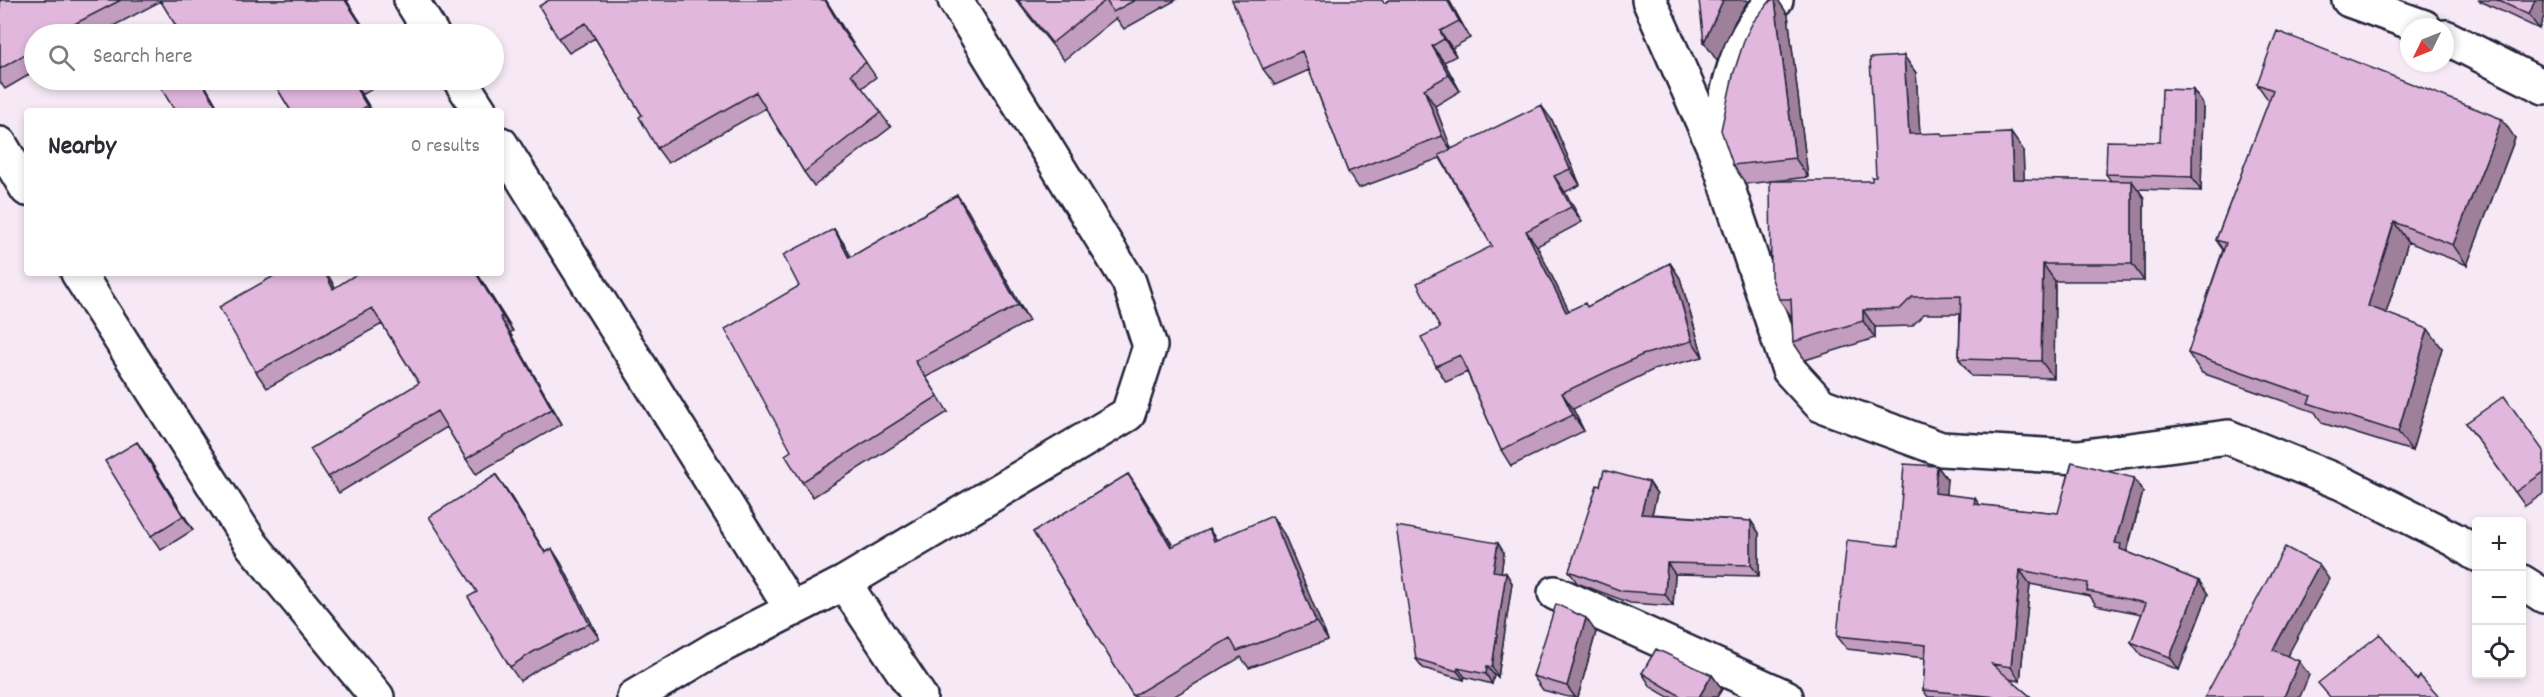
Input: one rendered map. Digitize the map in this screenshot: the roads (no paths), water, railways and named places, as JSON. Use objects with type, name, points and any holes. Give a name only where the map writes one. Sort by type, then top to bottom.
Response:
[{"type":"street","points":[[411,0],[426,24]]},
{"type":"street","points":[[634,697],[715,649],[844,583],[1128,414],[1150,346],[1129,282],[955,0]]},
{"type":"street","points":[[1649,0],[1715,150],[1789,369],[1821,405],[1941,449],[2078,458],[2228,437],[2344,484],[2455,540],[2472,551]]},
{"type":"street","points":[[1715,150],[1729,83],[1748,37],[1761,13],[1776,0]]},
{"type":"street","points":[[2349,0],[2400,18]]},
{"type":"street","points":[[2454,42],[2544,87]]},
{"type":"street","points":[[466,90],[478,108]]},
{"type":"street","points":[[0,144],[24,184]]},
{"type":"street","points":[[504,149],[792,610]]},
{"type":"street","points":[[80,276],[252,544],[377,697]]},
{"type":"street","points":[[844,583],[920,697]]},
{"type":"street","points":[[2526,585],[2544,596]]},
{"type":"street","points":[[1555,593],[1786,697]]}]
